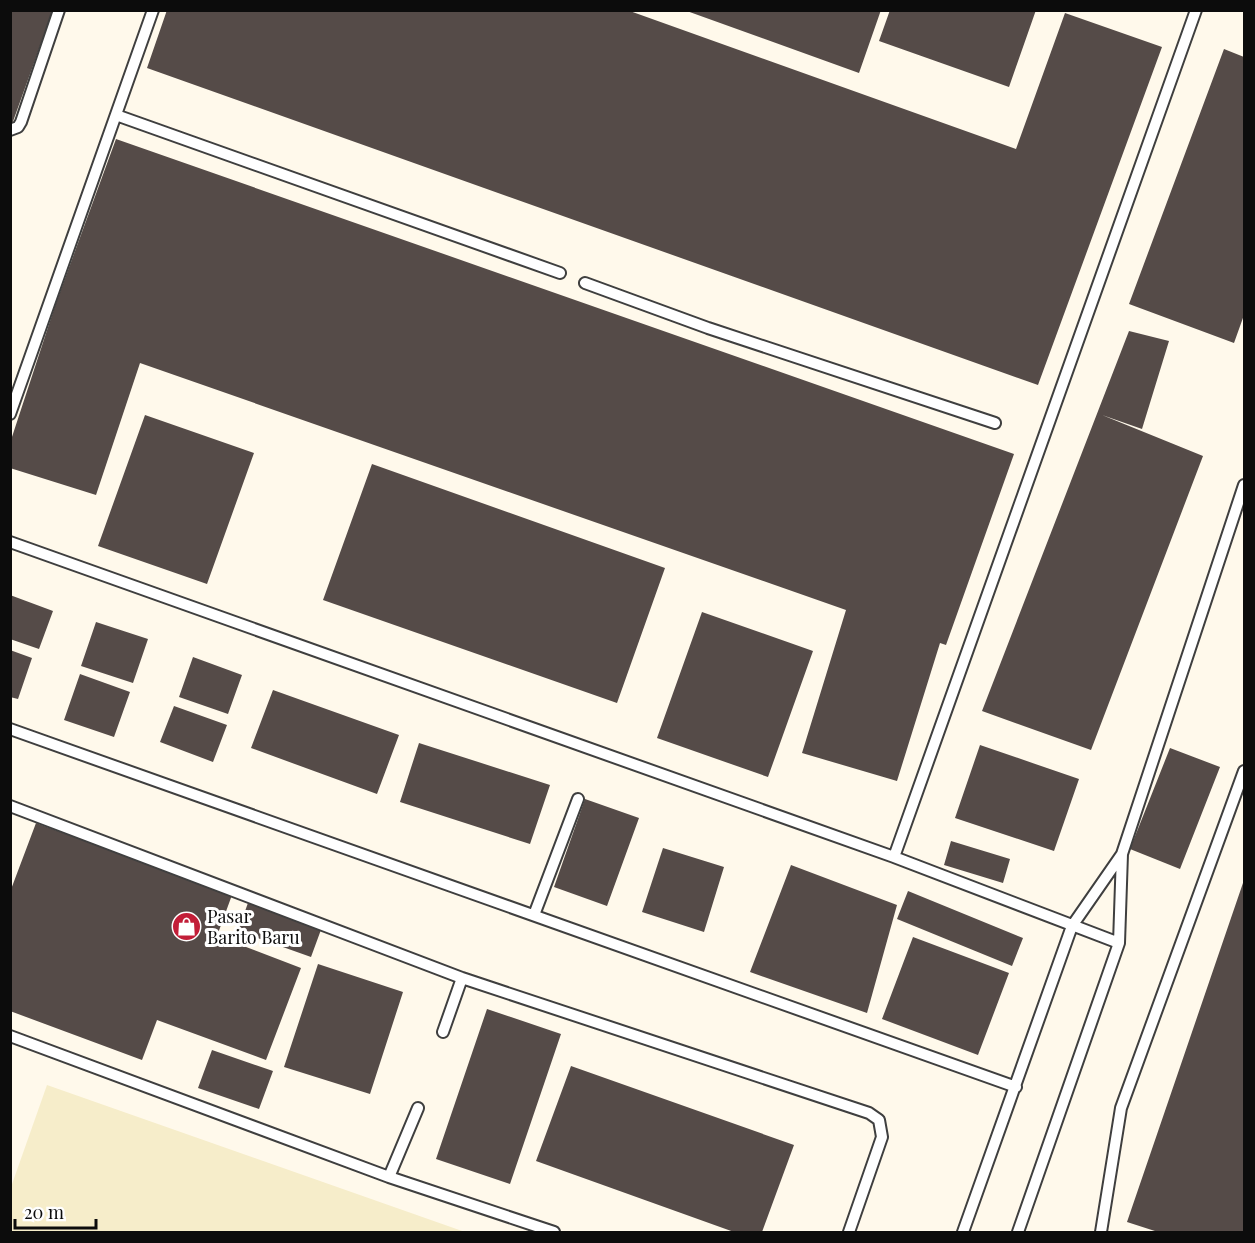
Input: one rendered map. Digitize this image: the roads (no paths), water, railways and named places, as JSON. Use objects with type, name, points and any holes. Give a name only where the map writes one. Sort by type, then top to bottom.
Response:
[{"type":"lane","points":[[10,130],[18,127],[21,122],[59,10]]},
{"type":"lane","points":[[10,414],[153,10]]},
{"type":"lane","points":[[894,857],[1196,10]]},
{"type":"lane","points":[[116,115],[560,273]]},
{"type":"lane","points":[[585,283],[708,328],[995,423]]},
{"type":"lane","points":[[963,1233],[1072,926],[1122,854],[1245,485]]},
{"type":"lane","points":[[10,542],[894,857],[1119,943]]},
{"type":"lane","points":[[10,729],[1016,1087]]},
{"type":"lane","points":[[1101,1233],[1121,1108],[1245,771]]},
{"type":"lane","points":[[534,915],[578,799]]},
{"type":"lane","points":[[10,806],[462,978],[869,1113],[879,1120],[882,1137],[849,1233]]},
{"type":"lane","points":[[1018,1233],[1119,943],[1122,854]]},
{"type":"lane","points":[[443,1032],[462,978]]},
{"type":"lane","points":[[10,1036],[389,1177],[554,1233]]},
{"type":"lane","points":[[389,1177],[418,1108]]},
{"type":"place","name":"Pasar Barito Baru","points":[[186,927]]}]
